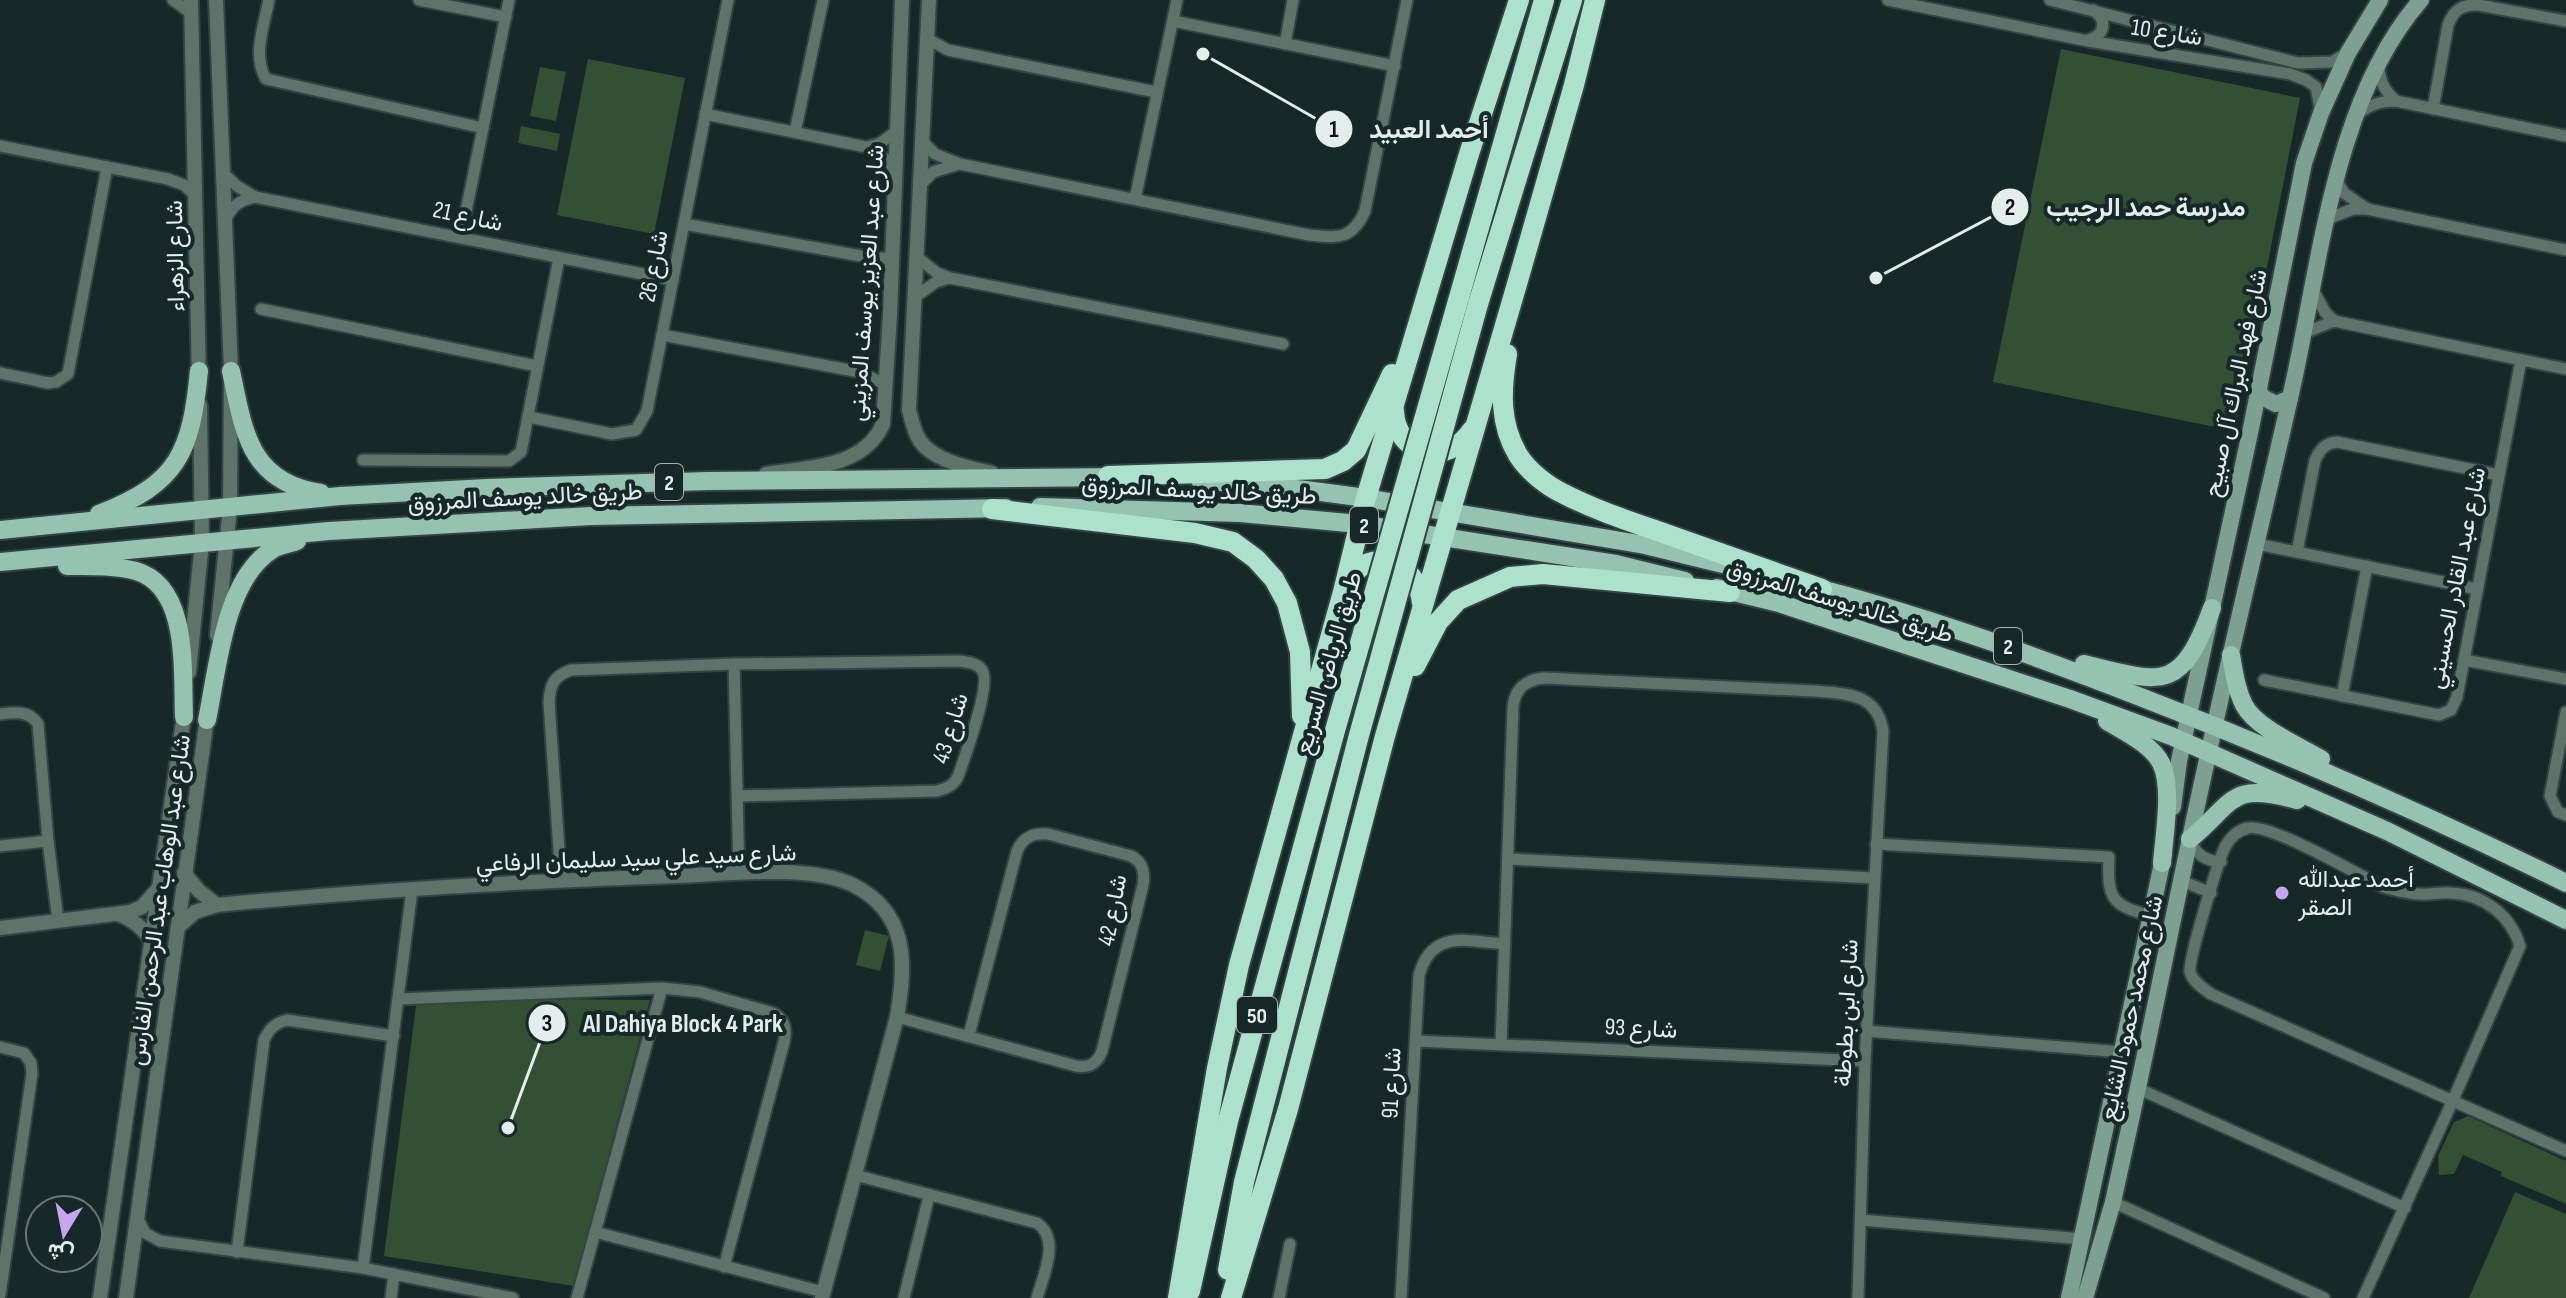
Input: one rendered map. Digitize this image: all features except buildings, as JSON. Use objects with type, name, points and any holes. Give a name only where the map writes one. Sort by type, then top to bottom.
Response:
[{"type":"highway","points":[[1178,1298],[1214,1082],[1239,965],[1343,592],[1366,498],[1424,301],[1519,0]]},
{"type":"highway","name":"طريق الرياض السريع","points":[[1223,1298],[1244,1182],[1544,0]]},
{"type":"highway","name":"طريق الرياض السريع","points":[[1188,1298],[1228,1121],[1334,734],[1468,303],[1572,0]]},
{"type":"highway","points":[[1231,1298],[1288,1109],[1385,736],[1574,85],[1595,0]]},
{"type":"highway","points":[[1517,284],[1503,379],[1502,412],[1519,457],[1536,475],[1561,493],[1604,512],[1822,589]]},
{"type":"highway","points":[[1108,476],[1307,471],[1325,469],[1343,461],[1356,450],[1368,430],[1424,301]]},
{"type":"highway","points":[[1394,407],[1395,421],[1401,435],[1424,452],[1439,453],[1453,449],[1465,441],[1474,428]]},
{"type":"highway","points":[[992,509],[1195,533],[1233,542],[1256,559],[1274,579],[1287,603],[1300,652],[1303,738]]},
{"type":"highway","points":[[1343,592],[1351,576],[1364,566],[1381,561],[1398,565],[1412,575],[1421,590],[1422,607]]},
{"type":"highway","points":[[1385,736],[1422,650],[1438,622],[1458,600],[1485,587],[1510,577],[1543,574],[1730,592]]},
{"type":"main road","points":[[2380,0],[2381,12],[2390,20],[2402,20],[2407,16]]},
{"type":"main road","name":"شارع فهد البراك آل صبيح","points":[[2183,742],[2304,163],[2321,113],[2348,53],[2380,0]]},
{"type":"main road","points":[[2215,725],[2336,180],[2356,115],[2387,47],[2421,0]]},
{"type":"main road","points":[[2362,30],[2377,27],[2384,32],[2387,47]]},
{"type":"main road","points":[[81,521],[127,503],[160,481],[185,449],[195,416],[199,371]]},
{"type":"main road","points":[[231,371],[240,413],[254,453],[266,471],[301,490],[340,496]]},
{"type":"main road","points":[[2259,390],[2262,397],[2276,404],[2290,398]]},
{"type":"main road","points":[[2251,428],[2265,420],[2273,422],[2281,435]]},
{"type":"main road","name":"طريق خالد يوسف المرزوق","points":[[0,530],[340,496],[708,481],[1108,476],[1189,479],[1366,498],[1645,545],[1822,589],[2008,646],[2215,725],[2382,796],[2566,883]]},
{"type":"main road","name":"طريق خالد يوسف المرزوق","points":[[0,565],[329,531],[591,516],[1054,507],[1240,513],[1359,524],[1616,564],[1779,603],[2070,699],[2209,752],[2387,831],[2566,920]]},
{"type":"main road","points":[[207,720],[232,600],[248,573],[273,549],[329,531]]},
{"type":"main road","points":[[0,565],[100,566],[138,571],[160,586],[171,604],[180,630],[184,717]]},
{"type":"main road","points":[[2008,646],[2126,674],[2162,677],[2178,670],[2190,657],[2212,608]]},
{"type":"main road","points":[[2231,655],[2240,694],[2246,708],[2257,719],[2382,796]]},
{"type":"main road","points":[[2070,699],[2146,747],[2161,763],[2166,789],[2162,863]]},
{"type":"main road","name":"شارع محمد حمود الشايع","points":[[2085,1298],[2113,1202],[2139,1089],[2215,725]]},
{"type":"main road","name":"شارع محمد حمود الشايع","points":[[2069,1298],[2152,916],[2183,742]]},
{"type":"main road","points":[[2190,839],[2230,799],[2255,793],[2297,800],[2387,831]]},
{"type":"main road","points":[[2131,1009],[2138,997],[2144,997],[2153,1003],[2155,1013]]},
{"type":"main road","points":[[2101,1149],[2113,1158],[2121,1155],[2125,1147]]},
{"type":"street","points":[[173,0],[191,6]]},
{"type":"street","name":"شارع الزهراء","points":[[216,0],[231,371],[230,508]]},
{"type":"street","points":[[269,0],[259,53],[259,65],[266,79],[483,128]]},
{"type":"street","points":[[419,0],[506,17]]},
{"type":"street","points":[[461,236],[509,0]]},
{"type":"street","name":"شارع 26","points":[[529,417],[612,434],[627,434],[636,430],[647,411],[728,0]]},
{"type":"street","points":[[795,132],[823,0]]},
{"type":"street","name":"شارع عبد العزيز يوسف المزيني","points":[[708,481],[843,461],[864,451],[877,439],[883,424],[890,315],[902,0]]},
{"type":"street","name":"شارع عبد العزيز يوسف المزيني","points":[[929,0],[909,410],[915,432],[931,452],[967,467],[1004,477]]},
{"type":"street","points":[[1135,199],[1177,0]]},
{"type":"street","points":[[1285,44],[1293,0]]},
{"type":"street","points":[[923,142],[935,154],[960,164],[1332,238],[1353,231],[1365,211],[1407,0]]},
{"type":"street","name":"شارع 10","points":[[1888,0],[2088,41],[2290,74],[2316,87],[2321,113]]},
{"type":"street","points":[[1926,0],[1933,9],[1941,12]]},
{"type":"street","name":"شارع 10","points":[[2050,0],[2298,63],[2332,62],[2348,53]]},
{"type":"street","points":[[2433,109],[2448,25],[2458,9],[2468,4],[2479,5],[2566,21]]},
{"type":"street","name":"شارع الزهراء","points":[[191,6],[203,511]]},
{"type":"street","points":[[2088,41],[2098,37],[2103,27],[2101,17],[2093,10]]},
{"type":"street","points":[[1173,21],[1395,66]]},
{"type":"street","points":[[928,39],[948,50],[1156,92]]},
{"type":"street","points":[[927,60],[948,50]]},
{"type":"street","points":[[192,57],[195,62],[206,65],[217,54]]},
{"type":"street","points":[[2379,65],[2379,79],[2385,91],[2396,101]]},
{"type":"street","points":[[194,92],[206,83],[219,90]]},
{"type":"street","points":[[2356,115],[2381,101],[2396,101],[2566,136]]},
{"type":"street","points":[[705,114],[866,147],[887,160],[896,171]]},
{"type":"street","points":[[866,147],[879,144],[898,130]]},
{"type":"street","points":[[0,146],[168,179],[184,185],[196,196]]},
{"type":"street","points":[[168,179],[184,172],[196,159]]},
{"type":"street","points":[[895,198],[909,204],[914,202],[933,172],[960,164]]},
{"type":"street","points":[[0,373],[48,383],[68,374],[107,167]]},
{"type":"street","name":"شارع 21","points":[[222,172],[255,197],[673,280]]},
{"type":"street","points":[[2336,180],[2354,202],[2367,209]]},
{"type":"street","points":[[225,223],[235,205],[255,197]]},
{"type":"street","points":[[2327,219],[2353,209],[2367,209],[2566,250]]},
{"type":"street","points":[[894,228],[897,223],[906,220],[919,228]]},
{"type":"street","points":[[684,224],[892,259]]},
{"type":"street","points":[[917,257],[937,273],[950,278],[1283,344]]},
{"type":"street","points":[[363,460],[509,461],[521,452],[559,258]]},
{"type":"street","points":[[915,297],[936,282],[950,278]]},
{"type":"street","points":[[2313,290],[2325,312],[2334,321],[2566,369]]},
{"type":"street","points":[[261,309],[537,366]]},
{"type":"street","points":[[890,315],[895,323],[905,325],[914,315]]},
{"type":"street","points":[[2304,333],[2334,321]]},
{"type":"street","points":[[662,335],[860,372],[886,385]]},
{"type":"street","name":"شارع عبد القادر الحسيني","points":[[2264,680],[2439,715],[2451,710],[2457,697],[2521,360]]},
{"type":"street","points":[[860,372],[887,365]]},
{"type":"street","points":[[2297,552],[2315,460],[2320,449],[2330,442],[2499,475]]},
{"type":"street","name":"شارع عبد الوهاب عبد الرحمن الفارس","points":[[126,1297],[207,720],[230,508]]},
{"type":"street","name":"شارع عبد الوهاب عبد الرحمن الفارس","points":[[101,1297],[184,717],[203,511]]},
{"type":"street","points":[[2257,544],[2477,589]]},
{"type":"street","points":[[2342,696],[2367,566]]},
{"type":"street","points":[[2464,660],[2566,679]]},
{"type":"street","name":"شارع 43","points":[[561,880],[549,702],[553,680],[561,673],[571,670],[734,664],[959,661],[979,666],[986,680],[959,774],[953,785],[937,791],[738,796]]},
{"type":"street","points":[[734,664],[739,874]]},
{"type":"street","name":"شارع ابن بطوطة","points":[[1509,859],[1514,697],[1523,684],[1532,679],[1838,693],[1868,701],[1877,709],[1883,731],[1866,1031],[1858,1298]]},
{"type":"street","points":[[2566,712],[2550,796],[2558,812],[2566,815]]},
{"type":"street","points":[[0,714],[26,714],[34,717],[38,724],[58,921]]},
{"type":"street","points":[[174,782],[182,789],[196,786]]},
{"type":"street","points":[[171,807],[180,803],[193,811]]},
{"type":"street","points":[[2363,1298],[2405,1208],[2453,1100],[2520,946],[2515,931],[2502,913],[2478,899],[2454,893],[2418,894],[2383,887],[2272,831],[2249,827],[2236,833],[2225,847],[2189,967],[2194,980],[2202,988],[2211,994],[2453,1100],[2566,1151]]},
{"type":"street","name":"شارع 42","points":[[897,1017],[1076,1066],[1095,1063],[1102,1051],[1143,885],[1143,869],[1138,859],[1048,834],[1038,833],[1024,840],[1017,851],[969,1035]]},
{"type":"street","points":[[2190,839],[2204,859],[2221,862]]},
{"type":"street","points":[[0,846],[48,841]]},
{"type":"street","points":[[1876,844],[2109,857],[2108,887],[2114,899],[2128,910],[2152,916]]},
{"type":"street","points":[[1501,1044],[1509,859],[1874,878]]},
{"type":"street","points":[[184,873],[199,891],[217,905]]},
{"type":"street","name":"شارع سيد علي سيد سليمان الرفاعي","points":[[178,927],[195,912],[217,905],[561,880],[787,873],[834,878],[853,885],[884,910],[901,945],[904,965],[897,1017],[822,1295]]},
{"type":"street","points":[[2182,881],[2211,893]]},
{"type":"street","points":[[0,928],[118,914],[142,907],[159,888]]},
{"type":"street","points":[[363,1268],[412,890]]},
{"type":"street","points":[[118,914],[143,928],[151,940]]},
{"type":"street","name":"شارع 91","points":[[1401,1298],[1419,975],[1427,954],[1444,943],[1505,944]]},
{"type":"street","points":[[399,999],[662,988],[700,992],[773,1013],[784,1022],[784,1042],[724,1267]]},
{"type":"street","points":[[577,1298],[662,988]]},
{"type":"street","points":[[237,1252],[267,1033],[275,1024],[287,1020],[394,1036]]},
{"type":"street","points":[[1866,1031],[2122,1052]]},
{"type":"street","name":"شارع 93","points":[[1416,1041],[1865,1061]]},
{"type":"street","points":[[0,1047],[24,1053],[31,1063],[32,1074],[0,1295]]},
{"type":"street","points":[[2139,1089],[2405,1208]]},
{"type":"street","points":[[855,1175],[1043,1227],[1048,1234],[1049,1252],[1037,1298]]},
{"type":"street","points":[[904,1298],[929,1196]]},
{"type":"street","points":[[2113,1202],[2324,1298]]},
{"type":"street","points":[[137,1218],[145,1233],[160,1241],[363,1268],[513,1298]]},
{"type":"street","points":[[1861,1220],[2083,1239]]},
{"type":"street","points":[[595,1232],[822,1295]]},
{"type":"street","points":[[133,1255],[145,1245],[160,1241]]},
{"type":"street","points":[[1279,1298],[1290,1244]]},
{"type":"street","points":[[391,1298],[394,1274]]},
{"type":"green space","points":[[2061,49],[2300,98],[2235,431],[1993,382]]},
{"type":"green space","points":[[588,59],[685,78],[654,234],[557,215]]},
{"type":"green space","points":[[540,67],[566,72],[556,121],[530,116]]},
{"type":"green space","points":[[521,126],[560,134],[557,151],[518,143]]},
{"type":"green space","points":[[865,930],[889,936],[880,971],[856,965]]},
{"type":"green space","points":[[417,998],[650,1000],[574,1286],[384,1256]]},
{"type":"green space","points":[[2468,1116],[2566,1161],[2566,1204],[2501,1176],[2502,1172],[2463,1155],[2454,1174],[2439,1175],[2438,1156],[2454,1122]]},
{"type":"green space","points":[[2515,1192],[2566,1214],[2566,1298],[2469,1298]]},
{"type":"place","name":"أحمد العبيد","points":[[1203,54]]},
{"type":"place","name":"مدرسة حمد الرجيب","points":[[1876,278]]},
{"type":"place","name":"أحمد عبدالله الصقر","points":[[2282,893]]},
{"type":"place","name":"Al Dahiya Block 4 Park","points":[[508,1128]]}]
